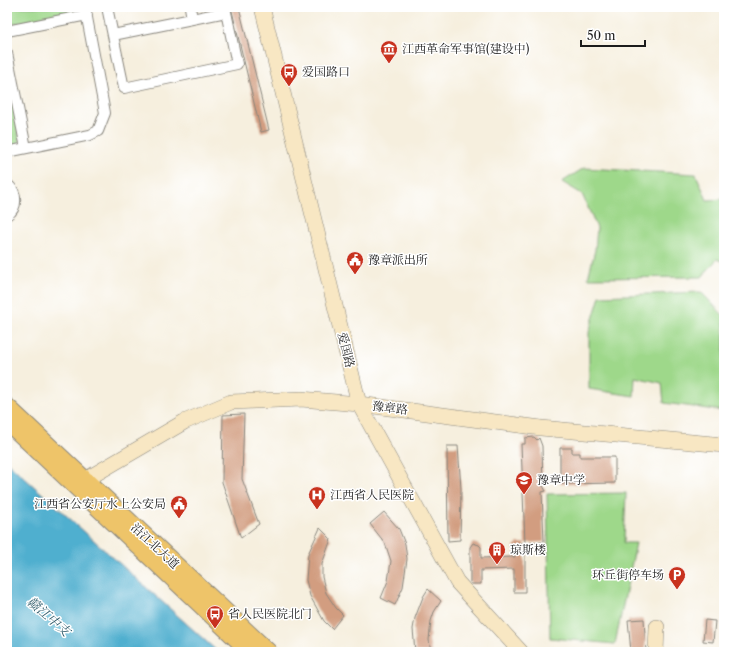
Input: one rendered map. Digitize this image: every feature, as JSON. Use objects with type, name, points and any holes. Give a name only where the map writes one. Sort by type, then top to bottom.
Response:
[{"type":"main road","name":"沿江北大道","points":[[7,406],[81,484],[250,652]]},
{"type":"main road","name":"沿江北大道","points":[[7,422],[81,484],[270,652]]},
{"type":"street","points":[[107,7],[124,88],[237,64],[226,10],[192,19],[113,35]]},
{"type":"street","points":[[190,7],[192,19]]},
{"type":"street","name":"爱国路","points":[[262,7],[360,404],[457,582],[520,652]]},
{"type":"street","points":[[7,31],[86,11],[105,113],[98,131],[90,135],[7,152]]},
{"type":"street","points":[[7,53],[26,148]]},
{"type":"street","points":[[7,184],[16,196],[16,202],[14,208],[7,215]]},
{"type":"street","name":"豫章路","points":[[81,484],[184,422],[231,402],[301,399],[360,404],[541,428],[724,445]]},
{"type":"street","points":[[656,652],[657,627]]},
{"type":"green space","points":[[7,7],[77,7],[74,12],[7,25]]},
{"type":"green space","points":[[7,70],[20,141],[18,144],[7,147]]},
{"type":"green space","points":[[584,168],[696,174],[707,200],[723,199],[724,262],[717,259],[702,277],[588,278],[595,250],[597,228],[582,194],[562,182]]},
{"type":"green space","points":[[701,292],[724,316],[724,411],[664,403],[662,383],[635,377],[634,396],[589,389],[589,332],[600,296]]},
{"type":"green space","points":[[626,493],[624,543],[636,543],[615,644],[550,638],[547,494]]},
{"type":"water","name":"赣江中支","points":[[7,462],[218,652],[7,652]]},
{"type":"building","points":[[230,7],[239,7],[269,130],[261,132]]},
{"type":"building","points":[[244,414],[242,479],[259,524],[241,538],[222,482],[223,415]]},
{"type":"building","points":[[534,437],[537,440],[539,438],[542,446],[543,486],[546,491],[542,492],[544,542],[525,543],[521,444],[525,444],[525,438]]},
{"type":"building","points":[[447,446],[458,446],[461,489],[460,540],[448,541]]},
{"type":"building","points":[[560,448],[572,448],[572,453],[580,453],[580,457],[615,457],[615,483],[560,484]]},
{"type":"building","points":[[384,512],[399,529],[405,544],[407,559],[403,587],[395,605],[381,598],[388,581],[391,561],[385,543],[370,524]]},
{"type":"building","points":[[320,528],[331,539],[322,564],[322,577],[326,593],[336,608],[343,615],[332,629],[324,621],[310,596],[306,580],[308,554]]},
{"type":"building","name":"琼斯楼","points":[[473,543],[481,547],[481,558],[515,557],[514,546],[518,543],[525,543],[525,592],[514,592],[514,569],[481,570],[481,584],[471,584],[470,547]]},
{"type":"building","points":[[428,589],[441,601],[434,612],[431,621],[429,640],[431,652],[415,652],[413,629],[415,618],[423,597]]},
{"type":"building","points":[[644,619],[646,652],[631,652],[628,620]]},
{"type":"building","points":[[705,620],[715,621],[713,642],[703,641]]},
{"type":"place","name":"江西革命军事馆(建设中)","points":[[389,64]]},
{"type":"place","name":"爱国路口","points":[[289,87]]},
{"type":"place","name":"豫章派出所","points":[[355,275]]},
{"type":"place","name":"豫章中学","points":[[524,495]]},
{"type":"place","name":"江西省人民医院","points":[[317,510]]},
{"type":"place","name":"江西省公安厅水上公安局","points":[[179,519]]},
{"type":"place","name":"琼斯楼","points":[[497,565]]},
{"type":"place","name":"环丘街停车场","points":[[677,590]]},
{"type":"place","name":"省人民医院北门","points":[[215,629]]}]
